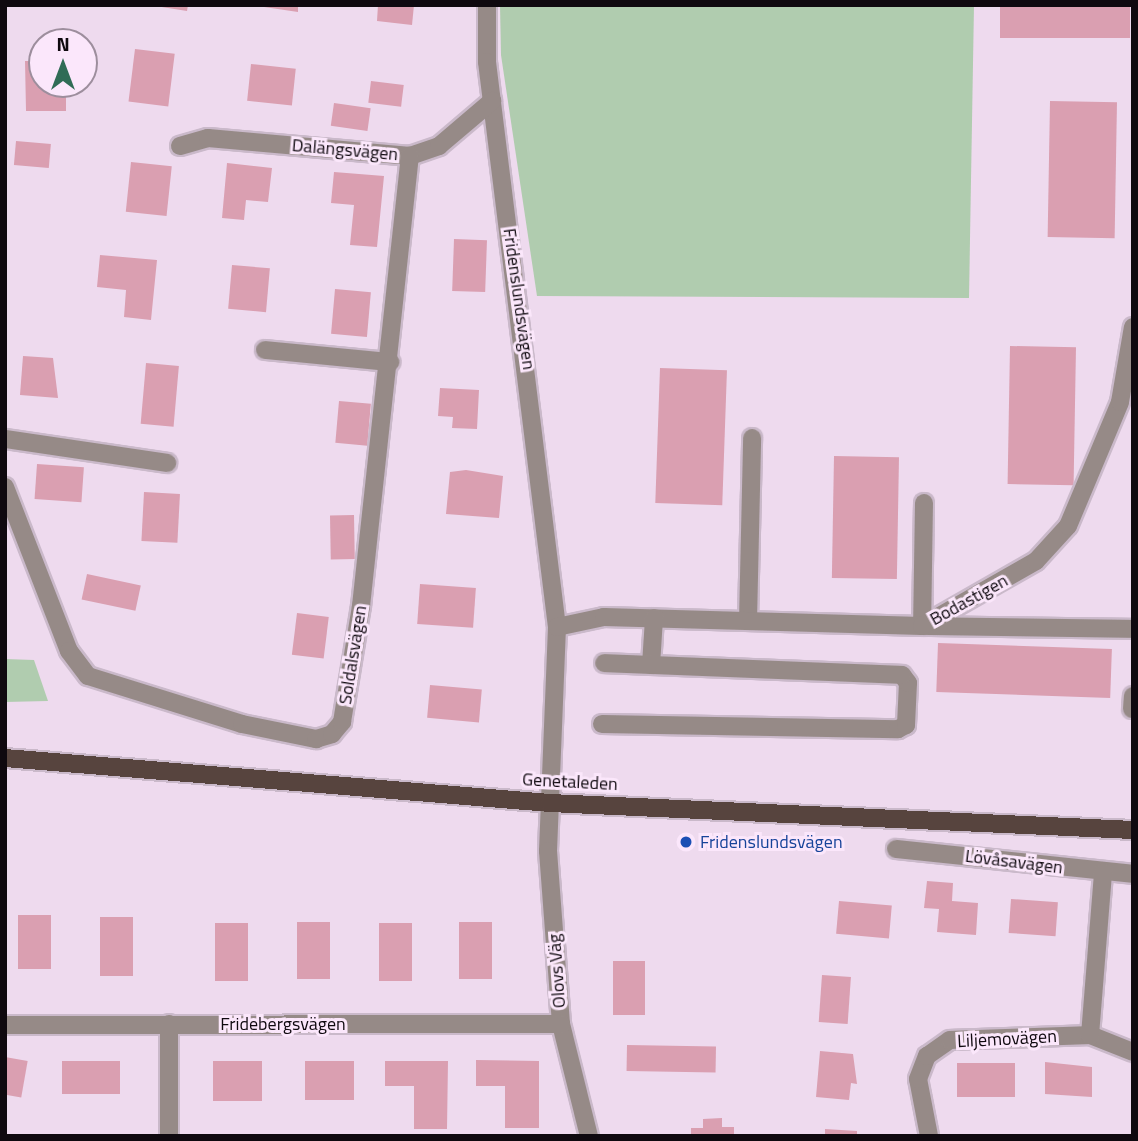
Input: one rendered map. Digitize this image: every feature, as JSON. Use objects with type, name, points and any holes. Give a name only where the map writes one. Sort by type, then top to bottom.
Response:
[{"type":"main road","name":"Genetaleden","points":[[5,758],[550,803],[1133,830]]},
{"type":"street","name":"Fridenslundsvägen","points":[[487,5],[492,101],[557,627],[550,803]]},
{"type":"street","name":"Dalängsvägen","points":[[180,146],[208,138],[410,156],[439,146],[492,101]]},
{"type":"street","name":"Soldalsvägen","points":[[5,487],[69,652],[88,677],[242,724],[316,739],[332,734],[342,722],[361,606],[390,362],[410,156]]},
{"type":"street","name":"Bodastigen","points":[[557,627],[604,617],[922,626],[1035,561],[1068,526],[1126,402],[1133,327]]},
{"type":"street","points":[[265,350],[390,362]]},
{"type":"street","points":[[748,621],[752,438]]},
{"type":"street","points":[[5,439],[167,463]]},
{"type":"street","points":[[924,503],[922,626],[1133,629]]},
{"type":"street","points":[[651,665],[654,618]]},
{"type":"street","points":[[602,724],[905,725],[908,683],[902,675],[604,663]]},
{"type":"street","points":[[1132,709],[1133,696]]},
{"type":"street","name":"Olovs Väg","points":[[550,803],[561,1024],[589,1136]]},
{"type":"street","name":"Lövåsavägen","points":[[896,849],[1103,873],[1133,874]]},
{"type":"street","points":[[1090,1035],[1103,873]]},
{"type":"street","points":[[169,1024],[169,1136]]},
{"type":"street","name":"Fridebergsvägen","points":[[5,1025],[561,1024]]},
{"type":"street","name":"Liljemovägen","points":[[929,1136],[918,1079],[927,1056],[950,1040],[1090,1035],[1133,1052]]},
{"type":"green space","points":[[500,5],[974,5],[969,298],[537,296],[501,55]]},
{"type":"green space","points":[[5,659],[34,660],[48,701],[5,702]]},
{"type":"building","points":[[149,5],[188,5],[187,11]]},
{"type":"building","points":[[250,5],[298,5],[298,12]]},
{"type":"building","points":[[378,5],[414,5],[412,25],[377,21]]},
{"type":"building","points":[[1000,5],[1130,5],[1130,38],[1000,38]]},
{"type":"building","points":[[135,49],[175,54],[168,106],[129,102]]},
{"type":"building","points":[[25,61],[28,61],[28,98],[66,98],[66,111],[26,111]]},
{"type":"building","points":[[251,64],[296,69],[292,106],[247,101]]},
{"type":"building","points":[[371,81],[404,85],[401,107],[368,103]]},
{"type":"building","points":[[1050,101],[1117,102],[1115,238],[1048,237]]},
{"type":"building","points":[[334,103],[371,108],[367,131],[331,126]]},
{"type":"building","points":[[16,141],[51,144],[49,168],[14,165]]},
{"type":"building","points":[[131,162],[172,166],[167,216],[126,212]]},
{"type":"building","points":[[227,163],[272,168],[268,202],[246,200],[244,220],[222,218]]},
{"type":"building","points":[[334,172],[384,176],[377,247],[350,245],[354,205],[331,203]]},
{"type":"building","points":[[454,239],[487,240],[485,292],[452,291]]},
{"type":"building","points":[[100,255],[157,260],[151,320],[124,317],[126,290],[97,287]]},
{"type":"building","points":[[232,265],[270,268],[266,312],[228,309]]},
{"type":"building","points":[[335,289],[371,292],[367,337],[331,334]]},
{"type":"building","points":[[1010,346],[1076,347],[1074,485],[1008,484]]},
{"type":"building","points":[[23,356],[53,358],[58,398],[20,395]]},
{"type":"building","points":[[146,363],[179,366],[174,427],[141,424]]},
{"type":"building","points":[[660,368],[727,370],[722,505],[655,503]]},
{"type":"building","points":[[440,388],[479,390],[477,429],[452,428],[453,417],[438,416]]},
{"type":"building","points":[[339,401],[371,404],[367,446],[335,443]]},
{"type":"building","points":[[834,456],[899,457],[897,579],[832,578]]},
{"type":"building","points":[[37,464],[84,467],[81,502],[35,499]]},
{"type":"building","points":[[466,470],[503,476],[499,518],[446,514],[450,472]]},
{"type":"building","points":[[144,492],[180,494],[177,543],[141,541]]},
{"type":"building","points":[[330,515],[354,515],[355,559],[331,559]]},
{"type":"building","points":[[87,574],[141,585],[135,611],[82,599]]},
{"type":"building","points":[[420,584],[476,588],[473,628],[417,624]]},
{"type":"building","points":[[297,613],[329,617],[324,659],[292,655]]},
{"type":"building","points":[[938,643],[1112,649],[1110,698],[936,692]]},
{"type":"building","points":[[430,685],[482,690],[479,722],[427,718]]},
{"type":"building","points":[[927,881],[953,883],[952,901],[978,903],[976,935],[937,932],[939,909],[924,908]]},
{"type":"building","points":[[1011,899],[1058,902],[1056,936],[1009,933]]},
{"type":"building","points":[[839,901],[892,906],[889,938],[836,934]]},
{"type":"building","points":[[18,915],[51,915],[51,969],[18,969]]},
{"type":"building","points":[[100,917],[133,917],[133,976],[100,976]]},
{"type":"building","points":[[297,922],[330,922],[330,979],[297,979]]},
{"type":"building","points":[[459,922],[492,922],[492,979],[459,979]]},
{"type":"building","points":[[215,923],[248,923],[248,981],[215,981]]},
{"type":"building","points":[[379,923],[412,923],[412,981],[379,981]]},
{"type":"building","points":[[613,961],[645,961],[645,1015],[613,1015]]},
{"type":"building","points":[[822,975],[851,977],[848,1024],[819,1022]]},
{"type":"building","points":[[627,1045],[716,1047],[716,1073],[627,1071]]},
{"type":"building","points":[[820,1051],[853,1054],[857,1084],[851,1083],[849,1100],[816,1097]]},
{"type":"building","points":[[5,1057],[28,1061],[21,1097],[5,1095]]},
{"type":"building","points":[[476,1060],[539,1061],[539,1128],[505,1128],[505,1086],[476,1086]]},
{"type":"building","points":[[62,1061],[120,1061],[120,1094],[62,1094]]},
{"type":"building","points":[[213,1061],[262,1061],[262,1101],[213,1101]]},
{"type":"building","points":[[305,1061],[354,1061],[354,1100],[305,1100]]},
{"type":"building","points":[[385,1061],[448,1061],[447,1129],[414,1129],[414,1086],[385,1086]]},
{"type":"building","points":[[1045,1062],[1092,1067],[1092,1097],[1045,1094]]},
{"type":"building","points":[[957,1063],[1015,1063],[1015,1097],[957,1097]]},
{"type":"building","points":[[722,1118],[722,1127],[734,1127],[734,1136],[691,1136],[691,1128],[703,1128],[703,1119]]},
{"type":"building","points":[[825,1129],[857,1131],[857,1136],[825,1136]]},
{"type":"place","name":"Fridenslundsvägen","points":[[686,842]]}]
